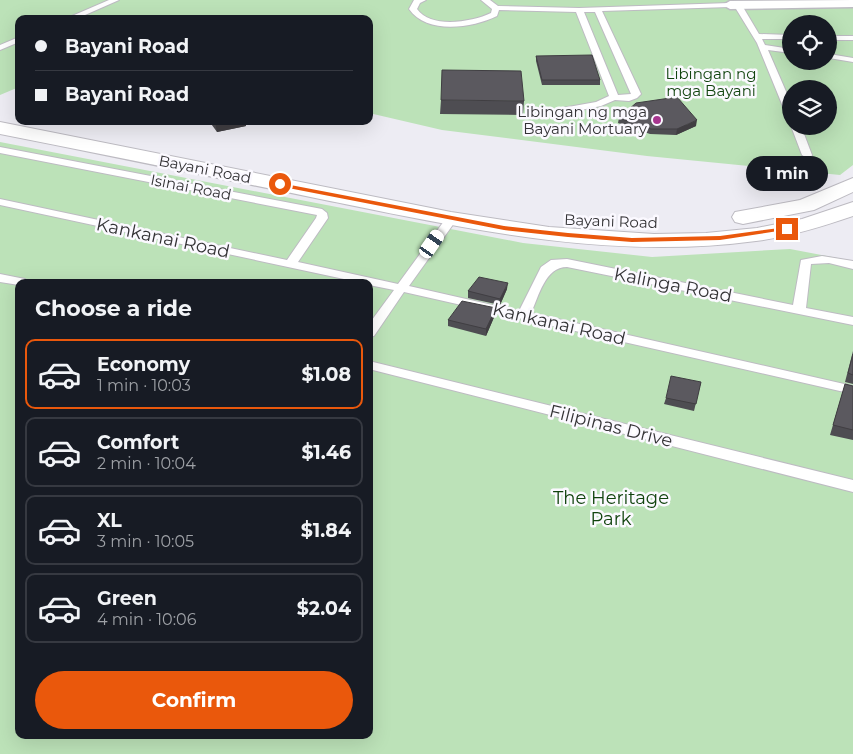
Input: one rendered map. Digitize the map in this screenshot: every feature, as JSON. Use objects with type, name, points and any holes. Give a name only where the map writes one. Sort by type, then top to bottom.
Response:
[{"type":"main road","points":[[0,113],[15,115]]},
{"type":"main road","name":"Bayani Road","points":[[60,125],[451,218],[520,215],[567,221],[635,224],[710,222],[767,214],[806,205],[853,184]]},
{"type":"main road","name":"Bayani Road","points":[[0,128],[504,228],[568,235],[632,240],[720,238],[787,229],[832,217],[853,208]]},
{"type":"street","points":[[735,5],[785,0]]},
{"type":"street","points":[[766,2],[853,3]]},
{"type":"lane","points":[[79,15],[115,0]]},
{"type":"lane","points":[[422,0],[417,2],[413,9],[416,15],[428,20],[446,23],[466,23],[483,20],[494,14],[496,8]]},
{"type":"lane","points":[[485,0],[496,8],[579,10],[735,5],[757,36],[774,68],[782,90]]},
{"type":"lane","points":[[579,10],[614,97]]},
{"type":"lane","points":[[560,111],[598,104],[614,97],[628,99],[637,94],[598,10]]},
{"type":"lane","points":[[757,36],[782,37]]},
{"type":"lane","points":[[837,38],[853,38]]},
{"type":"lane","points":[[0,48],[15,41]]},
{"type":"lane","points":[[763,47],[782,50]]},
{"type":"lane","points":[[837,57],[853,60]]},
{"type":"lane","points":[[799,135],[807,155]]},
{"type":"lane","name":"Isinai Road","points":[[0,150],[318,211],[322,214],[322,218],[290,265]]},
{"type":"lane","name":"Kankanai Road","points":[[0,202],[358,279]]},
{"type":"lane","points":[[373,327],[451,218]]},
{"type":"lane","points":[[799,310],[805,262],[812,259],[820,259],[853,265]]},
{"type":"lane","name":"Kalinga Road","points":[[523,316],[545,270],[555,263],[853,321]]},
{"type":"lane","points":[[0,278],[15,281]]},
{"type":"lane","name":"Kankanai Road","points":[[373,282],[853,390]]},
{"type":"lane","name":"Filipinas Drive","points":[[373,366],[853,486]]},
{"type":"green space","name":"Libingan ng mga Bayani","points":[[0,0],[853,0],[853,165],[840,175],[647,156],[442,130],[373,114],[373,15],[15,15],[15,89],[0,95]]},
{"type":"green space","name":"The Heritage Park","points":[[0,142],[523,243],[652,257],[790,249],[853,261],[853,754],[0,754]]},
{"type":"building","points":[[592,55],[600,80],[542,80],[536,56]]},
{"type":"building","points":[[442,70],[521,71],[524,101],[441,100]]},
{"type":"building","name":"Libingan ng mga Bayani Mortuary","points":[[677,97],[697,120],[677,129],[651,129],[619,118],[636,103]]},
{"type":"building","points":[[479,277],[508,283],[500,299],[468,291]]},
{"type":"building","points":[[462,301],[496,308],[486,329],[448,320]]},
{"type":"building","points":[[853,354],[853,375],[848,373]]},
{"type":"building","points":[[671,376],[701,382],[696,404],[666,398]]},
{"type":"building","points":[[845,384],[853,386],[853,430],[833,425]]},
{"type":"place","name":"Libingan ng mga Bayani Mortuary","points":[[657,120]]},
{"type":"route","points":[[280,184],[451,219],[504,228],[568,235],[632,240],[720,238],[787,229]]}]
